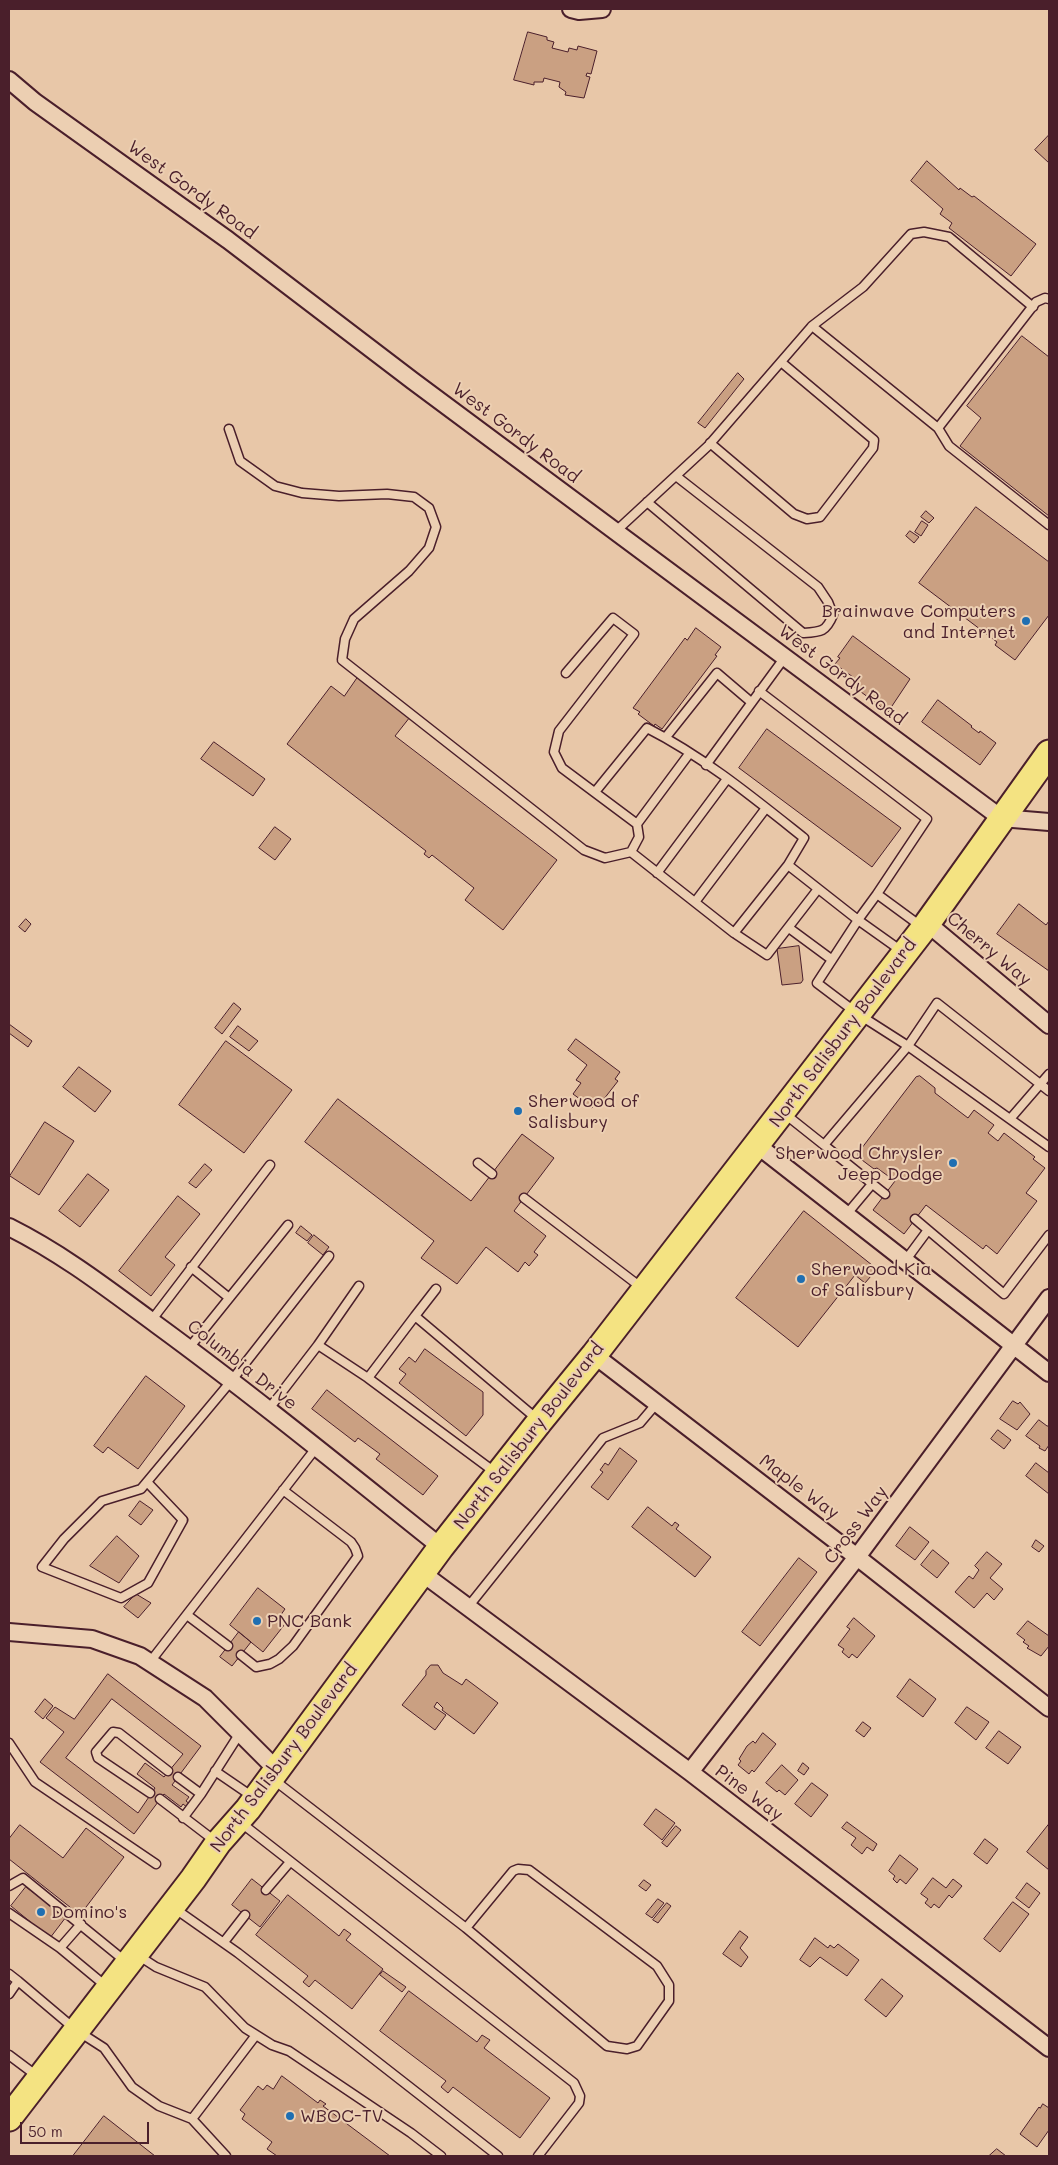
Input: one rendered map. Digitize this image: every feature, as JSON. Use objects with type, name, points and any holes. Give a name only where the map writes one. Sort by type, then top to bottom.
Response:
[{"type":"main road","name":"North Salisbury Boulevard","points":[[9,2118],[172,1907],[218,1843],[255,1799],[422,1573],[498,1474],[594,1355],[643,1289],[757,1146],[858,1014],[925,926],[1049,753]]},
{"type":"street","points":[[572,9],[602,9]]},
{"type":"street","name":"West Gordy Road","points":[[9,80],[35,102],[228,240],[413,381],[1001,818]]},
{"type":"street","points":[[1001,818],[1049,822]]},
{"type":"street","name":"Cherry Way","points":[[925,926],[1049,1025]]},
{"type":"street","points":[[757,1146],[1049,1372]]},
{"type":"street","name":"Columbia Drive","points":[[9,1227],[42,1243],[90,1275],[189,1348],[442,1547]]},
{"type":"street","name":"Cross Way","points":[[690,1772],[857,1557],[1049,1298]]},
{"type":"street","name":"Maple Way","points":[[594,1355],[857,1557],[1049,1708]]},
{"type":"street","name":"Pine Way","points":[[422,1573],[690,1772],[1049,2048]]},
{"type":"street","points":[[9,1632],[92,1639],[140,1656],[205,1698],[240,1733],[273,1773]]},
{"type":"lane","points":[[615,532],[710,443],[812,326],[863,287],[911,234],[924,232],[949,237],[1033,307]]},
{"type":"lane","points":[[938,428],[1036,302],[1045,298],[1049,300]]},
{"type":"lane","points":[[812,326],[938,428],[948,446],[1049,525]]},
{"type":"lane","points":[[710,443],[794,514],[807,519],[820,517],[873,448],[874,440],[781,362]]},
{"type":"lane","points":[[228,429],[240,461],[275,486],[302,494],[339,496],[387,494],[414,497],[429,508],[436,527],[429,548],[409,571],[354,619],[345,639],[342,660],[584,850],[605,858],[631,852],[639,837],[637,824],[562,768],[554,752],[559,731],[634,634],[613,618],[566,674]]},
{"type":"lane","points":[[647,502],[803,633],[819,632],[828,626],[833,615],[828,602],[818,588],[676,476]]},
{"type":"lane","points":[[706,765],[784,657]]},
{"type":"lane","points":[[666,737],[717,673],[751,702]]},
{"type":"lane","points":[[759,691],[927,819],[877,894],[830,959],[817,983],[1049,1148]]},
{"type":"lane","points":[[595,792],[647,728],[666,737],[706,765],[804,838],[788,865],[734,932]]},
{"type":"lane","points":[[637,824],[689,754]]},
{"type":"lane","points":[[657,873],[727,780]]},
{"type":"lane","points":[[694,902],[766,808]]},
{"type":"lane","points":[[631,852],[767,956],[818,889]]},
{"type":"lane","points":[[788,865],[858,920],[904,953]]},
{"type":"lane","points":[[877,894],[925,926]]},
{"type":"lane","points":[[789,928],[830,959]]},
{"type":"lane","points":[[824,1146],[908,1046],[937,1003],[1049,1091]]},
{"type":"lane","points":[[1010,1119],[1049,1074]]},
{"type":"lane","points":[[783,1112],[885,1194]]},
{"type":"lane","points":[[478,1163],[492,1174]]},
{"type":"lane","points":[[151,1321],[270,1165]]},
{"type":"lane","points":[[846,1215],[872,1184]]},
{"type":"lane","points":[[524,1198],[643,1289]]},
{"type":"lane","points":[[915,1218],[1004,1294],[1049,1235]]},
{"type":"lane","points":[[189,1348],[228,1297],[288,1225]]},
{"type":"lane","points":[[905,1261],[928,1230]]},
{"type":"lane","points":[[147,1482],[183,1520],[148,1583],[121,1598],[42,1567],[64,1539],[102,1500],[142,1488],[147,1482],[232,1380],[329,1256]]},
{"type":"lane","points":[[191,1267],[228,1297]]},
{"type":"lane","points":[[268,1410],[318,1345],[359,1286]]},
{"type":"lane","points":[[368,1378],[436,1289]]},
{"type":"lane","points":[[415,1316],[540,1421]]},
{"type":"lane","points":[[318,1345],[368,1378],[498,1474]]},
{"type":"lane","points":[[468,1607],[603,1438],[640,1423],[657,1403]]},
{"type":"lane","points":[[150,1662],[316,1448]]},
{"type":"lane","points":[[241,1655],[256,1667],[270,1664],[280,1659],[293,1646],[358,1556],[351,1542],[283,1490]]},
{"type":"lane","points":[[187,1615],[228,1646]]},
{"type":"lane","points":[[150,1794],[98,1758],[96,1752],[113,1732],[119,1733],[168,1770]]},
{"type":"lane","points":[[183,1818],[201,1794],[240,1733]]},
{"type":"lane","points":[[9,1743],[35,1782],[156,1864]]},
{"type":"lane","points":[[215,1771],[255,1799]]},
{"type":"lane","points":[[273,1773],[466,1928],[608,2046],[627,2049],[637,2046],[669,2001],[669,1985],[657,1966],[529,1870],[518,1869],[513,1871],[466,1928]]},
{"type":"lane","points":[[179,1790],[181,1780],[201,1794]]},
{"type":"lane","points":[[160,1800],[170,1803],[183,1818],[218,1843]]},
{"type":"lane","points":[[238,1821],[574,2084],[580,2096],[580,2103],[538,2156]]},
{"type":"lane","points":[[266,1890],[290,1862]]},
{"type":"lane","points":[[9,1886],[24,1878],[81,1924],[132,1959],[205,1988],[245,2028],[272,2045],[288,2051],[411,2133],[441,2156]]},
{"type":"lane","points":[[172,1907],[224,1942],[498,2156]]},
{"type":"lane","points":[[9,1913],[60,1948],[109,1988]]},
{"type":"lane","points":[[224,1942],[245,1915]]},
{"type":"lane","points":[[60,1948],[81,1924]]},
{"type":"lane","points":[[9,1974],[76,2030],[104,2048],[132,2087],[159,2106],[192,2119],[226,2156]]},
{"type":"lane","points":[[9,1994],[18,1981]]},
{"type":"lane","points":[[192,2119],[256,2035]]},
{"type":"lane","points":[[9,2055],[40,2078]]},
{"type":"building","points":[[528,32],[547,37],[547,40],[554,42],[552,48],[568,52],[569,48],[577,50],[578,46],[597,51],[591,74],[587,73],[586,76],[590,77],[584,98],[565,95],[566,92],[559,87],[560,82],[544,78],[543,82],[534,82],[534,85],[514,80]]},
{"type":"building","points":[[1049,135],[1049,163],[1035,150]]},
{"type":"building","points":[[927,161],[959,190],[960,188],[972,197],[974,196],[1036,244],[1011,276],[949,228],[952,223],[940,214],[943,209],[911,181]]},
{"type":"building","points":[[1022,336],[1049,357],[1049,516],[960,446],[981,418],[967,406]]},
{"type":"building","points":[[738,373],[744,379],[705,428],[698,423]]},
{"type":"building","points":[[976,507],[1049,562],[1049,615],[1015,660],[995,645],[997,642],[919,583]]},
{"type":"building","points":[[926,511],[934,518],[929,523],[921,517]]},
{"type":"building","points":[[922,521],[928,525],[921,536],[915,532]]},
{"type":"building","points":[[910,531],[919,537],[914,543],[906,536]]},
{"type":"building","points":[[696,628],[721,647],[715,655],[717,656],[662,729],[655,724],[654,726],[638,714],[640,712],[633,708],[685,638],[687,640]]},
{"type":"building","points":[[853,636],[910,679],[888,712],[853,686],[857,680],[835,664]]},
{"type":"building","points":[[358,677],[410,717],[395,736],[557,860],[503,930],[465,900],[474,888],[432,855],[429,858],[424,854],[426,851],[287,744],[331,686],[344,696]]},
{"type":"building","points":[[938,700],[979,733],[980,731],[996,743],[980,765],[922,722]]},
{"type":"building","points":[[767,729],[901,828],[872,867],[739,768]]},
{"type":"building","points":[[214,742],[265,779],[253,796],[201,759]]},
{"type":"building","points":[[275,827],[291,839],[275,860],[259,848]]},
{"type":"building","points":[[1019,904],[1046,925],[1049,921],[1049,971],[997,934]]},
{"type":"building","points":[[26,919],[31,924],[25,932],[19,927]]},
{"type":"building","points":[[799,946],[803,980],[801,983],[782,985],[777,949]]},
{"type":"building","points":[[234,1003],[241,1009],[222,1034],[215,1028]]},
{"type":"building","points":[[9,1024],[32,1041],[28,1047],[9,1033]]},
{"type":"building","points":[[238,1026],[258,1041],[249,1051],[230,1037]]},
{"type":"building","points":[[576,1039],[620,1072],[615,1079],[618,1081],[600,1104],[597,1102],[592,1108],[573,1094],[581,1083],[576,1080],[587,1065],[568,1050]]},
{"type":"building","points":[[226,1041],[292,1090],[244,1153],[179,1105]]},
{"type":"building","points":[[79,1067],[111,1091],[95,1112],[63,1087]]},
{"type":"building","name":"Sherwood Chrysler Jeep Dodge","points":[[920,1076],[935,1088],[935,1093],[968,1118],[974,1110],[994,1125],[988,1133],[998,1141],[1004,1133],[1035,1157],[1033,1159],[1045,1168],[1026,1193],[1037,1201],[997,1254],[986,1245],[983,1249],[926,1205],[904,1234],[873,1210],[895,1181],[858,1157],[858,1153],[916,1077]]},
{"type":"building","points":[[338,1099],[471,1201],[522,1134],[554,1158],[514,1211],[546,1236],[534,1252],[538,1255],[529,1266],[525,1262],[518,1272],[486,1247],[457,1284],[421,1258],[434,1241],[305,1142]]},
{"type":"building","points":[[45,1122],[74,1141],[39,1195],[10,1176]]},
{"type":"building","points":[[205,1164],[212,1170],[196,1188],[189,1183]]},
{"type":"building","points":[[88,1174],[109,1190],[80,1227],[59,1211]]},
{"type":"building","points":[[178,1196],[200,1214],[165,1257],[175,1265],[151,1296],[119,1271]]},
{"type":"building","name":"Sherwood Kia of Salisbury","points":[[804,1211],[877,1269],[865,1283],[855,1275],[798,1347],[736,1298]]},
{"type":"building","points":[[301,1226],[312,1235],[307,1241],[296,1233]]},
{"type":"building","points":[[314,1235],[329,1247],[323,1255],[308,1243]]},
{"type":"building","points":[[425,1349],[483,1392],[483,1415],[466,1436],[399,1383],[406,1374],[399,1369],[409,1357],[415,1362]]},
{"type":"building","points":[[146,1376],[185,1406],[138,1469],[108,1447],[103,1453],[94,1446]]},
{"type":"building","points":[[327,1390],[438,1476],[423,1495],[376,1459],[380,1454],[358,1438],[355,1442],[312,1409]]},
{"type":"building","points":[[1013,1401],[1018,1404],[1020,1402],[1030,1414],[1017,1430],[1000,1419]]},
{"type":"building","points":[[1039,1420],[1049,1426],[1049,1445],[1045,1451],[1026,1436]]},
{"type":"building","points":[[998,1430],[1011,1440],[1004,1449],[991,1439]]},
{"type":"building","points":[[620,1448],[637,1461],[608,1500],[591,1487],[603,1472],[600,1470],[605,1463],[608,1465]]},
{"type":"building","points":[[1036,1463],[1049,1473],[1049,1494],[1026,1476]]},
{"type":"building","points":[[140,1501],[153,1510],[141,1525],[129,1516]]},
{"type":"building","points":[[648,1507],[672,1526],[675,1522],[679,1525],[676,1529],[711,1557],[695,1577],[632,1527]]},
{"type":"building","points":[[910,1527],[929,1542],[915,1560],[896,1546]]},
{"type":"building","points":[[117,1536],[139,1556],[119,1583],[90,1566]]},
{"type":"building","points":[[1036,1540],[1044,1546],[1039,1552],[1032,1547]]},
{"type":"building","points":[[933,1550],[949,1563],[937,1578],[921,1565]]},
{"type":"building","points":[[987,1552],[1002,1564],[990,1578],[1003,1589],[994,1600],[987,1593],[974,1608],[955,1592],[969,1576],[973,1579],[979,1570],[975,1566]]},
{"type":"building","points":[[799,1558],[817,1572],[760,1646],[742,1632]]},
{"type":"building","name":"PNC Bank","points":[[258,1588],[285,1609],[278,1619],[285,1624],[263,1652],[230,1625]]},
{"type":"building","points":[[136,1594],[151,1603],[138,1618],[124,1607]]},
{"type":"building","points":[[854,1618],[875,1636],[857,1658],[852,1654],[849,1658],[842,1652],[844,1649],[838,1645],[850,1629],[847,1627]]},
{"type":"building","points":[[1028,1621],[1049,1636],[1049,1646],[1041,1656],[1027,1648],[1029,1646],[1023,1642],[1025,1640],[1017,1634]]},
{"type":"building","points":[[239,1632],[251,1642],[232,1666],[220,1657]]},
{"type":"building","points":[[431,1665],[438,1665],[443,1673],[462,1685],[466,1679],[498,1703],[474,1734],[442,1710],[443,1708],[437,1702],[434,1707],[446,1715],[435,1730],[402,1705],[426,1675],[426,1671]]},
{"type":"building","points":[[108,1674],[201,1746],[172,1785],[189,1797],[186,1801],[191,1805],[188,1808],[183,1804],[181,1807],[164,1794],[134,1834],[40,1762],[64,1732],[46,1718],[55,1707],[74,1719]],"holes":[[[112,1699],[183,1754],[164,1777],[145,1763],[137,1774],[155,1788],[138,1813],[66,1758]]]},
{"type":"building","points":[[910,1679],[936,1699],[923,1717],[897,1697]]},
{"type":"building","points":[[45,1699],[53,1706],[43,1719],[35,1712]]},
{"type":"building","points":[[967,1707],[989,1722],[976,1740],[955,1723]]},
{"type":"building","points":[[863,1722],[871,1728],[864,1737],[856,1731]]},
{"type":"building","points":[[999,1731],[1021,1747],[1008,1764],[986,1748]]},
{"type":"building","points":[[763,1733],[776,1744],[754,1772],[752,1770],[749,1774],[738,1765],[741,1761],[739,1759],[747,1746],[753,1741],[755,1743]]},
{"type":"building","points":[[803,1763],[809,1768],[804,1775],[798,1771]]},
{"type":"building","points":[[782,1765],[798,1780],[785,1795],[779,1790],[777,1792],[766,1783]]},
{"type":"building","points":[[812,1783],[828,1795],[811,1817],[795,1804]]},
{"type":"building","points":[[656,1809],[675,1823],[662,1840],[644,1825]]},
{"type":"building","points":[[847,1822],[877,1844],[873,1851],[867,1847],[862,1854],[851,1845],[856,1838],[842,1828]]},
{"type":"building","points":[[1049,1824],[1049,1870],[1027,1852]]},
{"type":"building","points":[[20,1825],[63,1858],[86,1828],[124,1857],[80,1915],[9,1859],[9,1839]]},
{"type":"building","points":[[676,1826],[681,1830],[667,1847],[662,1843]]},
{"type":"building","points":[[985,1839],[998,1849],[987,1864],[974,1854]]},
{"type":"building","points":[[900,1855],[918,1869],[906,1884],[900,1879],[897,1883],[893,1879],[895,1876],[889,1871]]},
{"type":"building","points":[[933,1878],[946,1888],[953,1879],[962,1886],[952,1898],[949,1895],[939,1908],[934,1904],[931,1908],[925,1903],[928,1899],[921,1894]]},
{"type":"building","points":[[252,1879],[280,1901],[260,1927],[232,1905]]},
{"type":"building","points":[[644,1880],[651,1885],[646,1891],[639,1886]]},
{"type":"building","points":[[1027,1883],[1040,1893],[1029,1908],[1016,1898]]},
{"type":"building","points":[[26,1887],[66,1917],[50,1938],[11,1906]]},
{"type":"building","points":[[288,1895],[339,1936],[344,1929],[351,1934],[346,1940],[383,1969],[352,2009],[315,1980],[309,1987],[303,1982],[308,1976],[256,1935]]},
{"type":"building","points":[[658,1899],[664,1903],[652,1918],[646,1914]]},
{"type":"building","points":[[1013,1902],[1029,1914],[1000,1952],[984,1939]]},
{"type":"building","points":[[667,1903],[671,1906],[658,1923],[653,1920]]},
{"type":"building","points":[[740,1931],[748,1937],[740,1948],[748,1957],[741,1967],[723,1954]]},
{"type":"building","points":[[815,1938],[828,1948],[830,1945],[834,1948],[838,1944],[859,1960],[847,1976],[820,1957],[810,1967],[800,1960]]},
{"type":"building","points":[[383,1971],[406,1987],[402,1992],[380,1975]]},
{"type":"building","points":[[882,1979],[903,1996],[886,2017],[865,2000]]},
{"type":"building","points":[[409,1991],[477,2042],[482,2035],[490,2040],[484,2048],[550,2098],[520,2138],[453,2087],[448,2093],[441,2087],[446,2081],[380,2031]]},
{"type":"building","name":"WBOC-TV","points":[[282,2076],[318,2103],[320,2100],[326,2104],[323,2106],[390,2156],[277,2156],[267,2149],[272,2142],[242,2119],[245,2114],[240,2110],[258,2086],[263,2090],[267,2085],[273,2089]]},
{"type":"building","points":[[1043,2104],[1049,2108],[1049,2130],[1037,2147],[1020,2134]]},
{"type":"building","points":[[104,2116],[155,2156],[73,2156]]},
{"type":"building","points":[[997,2149],[1006,2156],[989,2156]]},
{"type":"place","name":"Brainwave Computers and Internet","points":[[1026,621]]},
{"type":"place","name":"Sherwood of Salisbury","points":[[518,1111]]},
{"type":"place","name":"Sherwood Chrysler Jeep Dodge","points":[[953,1163]]},
{"type":"place","name":"Sherwood Kia of Salisbury","points":[[801,1279]]},
{"type":"place","name":"PNC Bank","points":[[257,1621]]},
{"type":"place","name":"Domino's","points":[[41,1912]]},
{"type":"place","name":"WBOC-TV","points":[[290,2116]]}]
